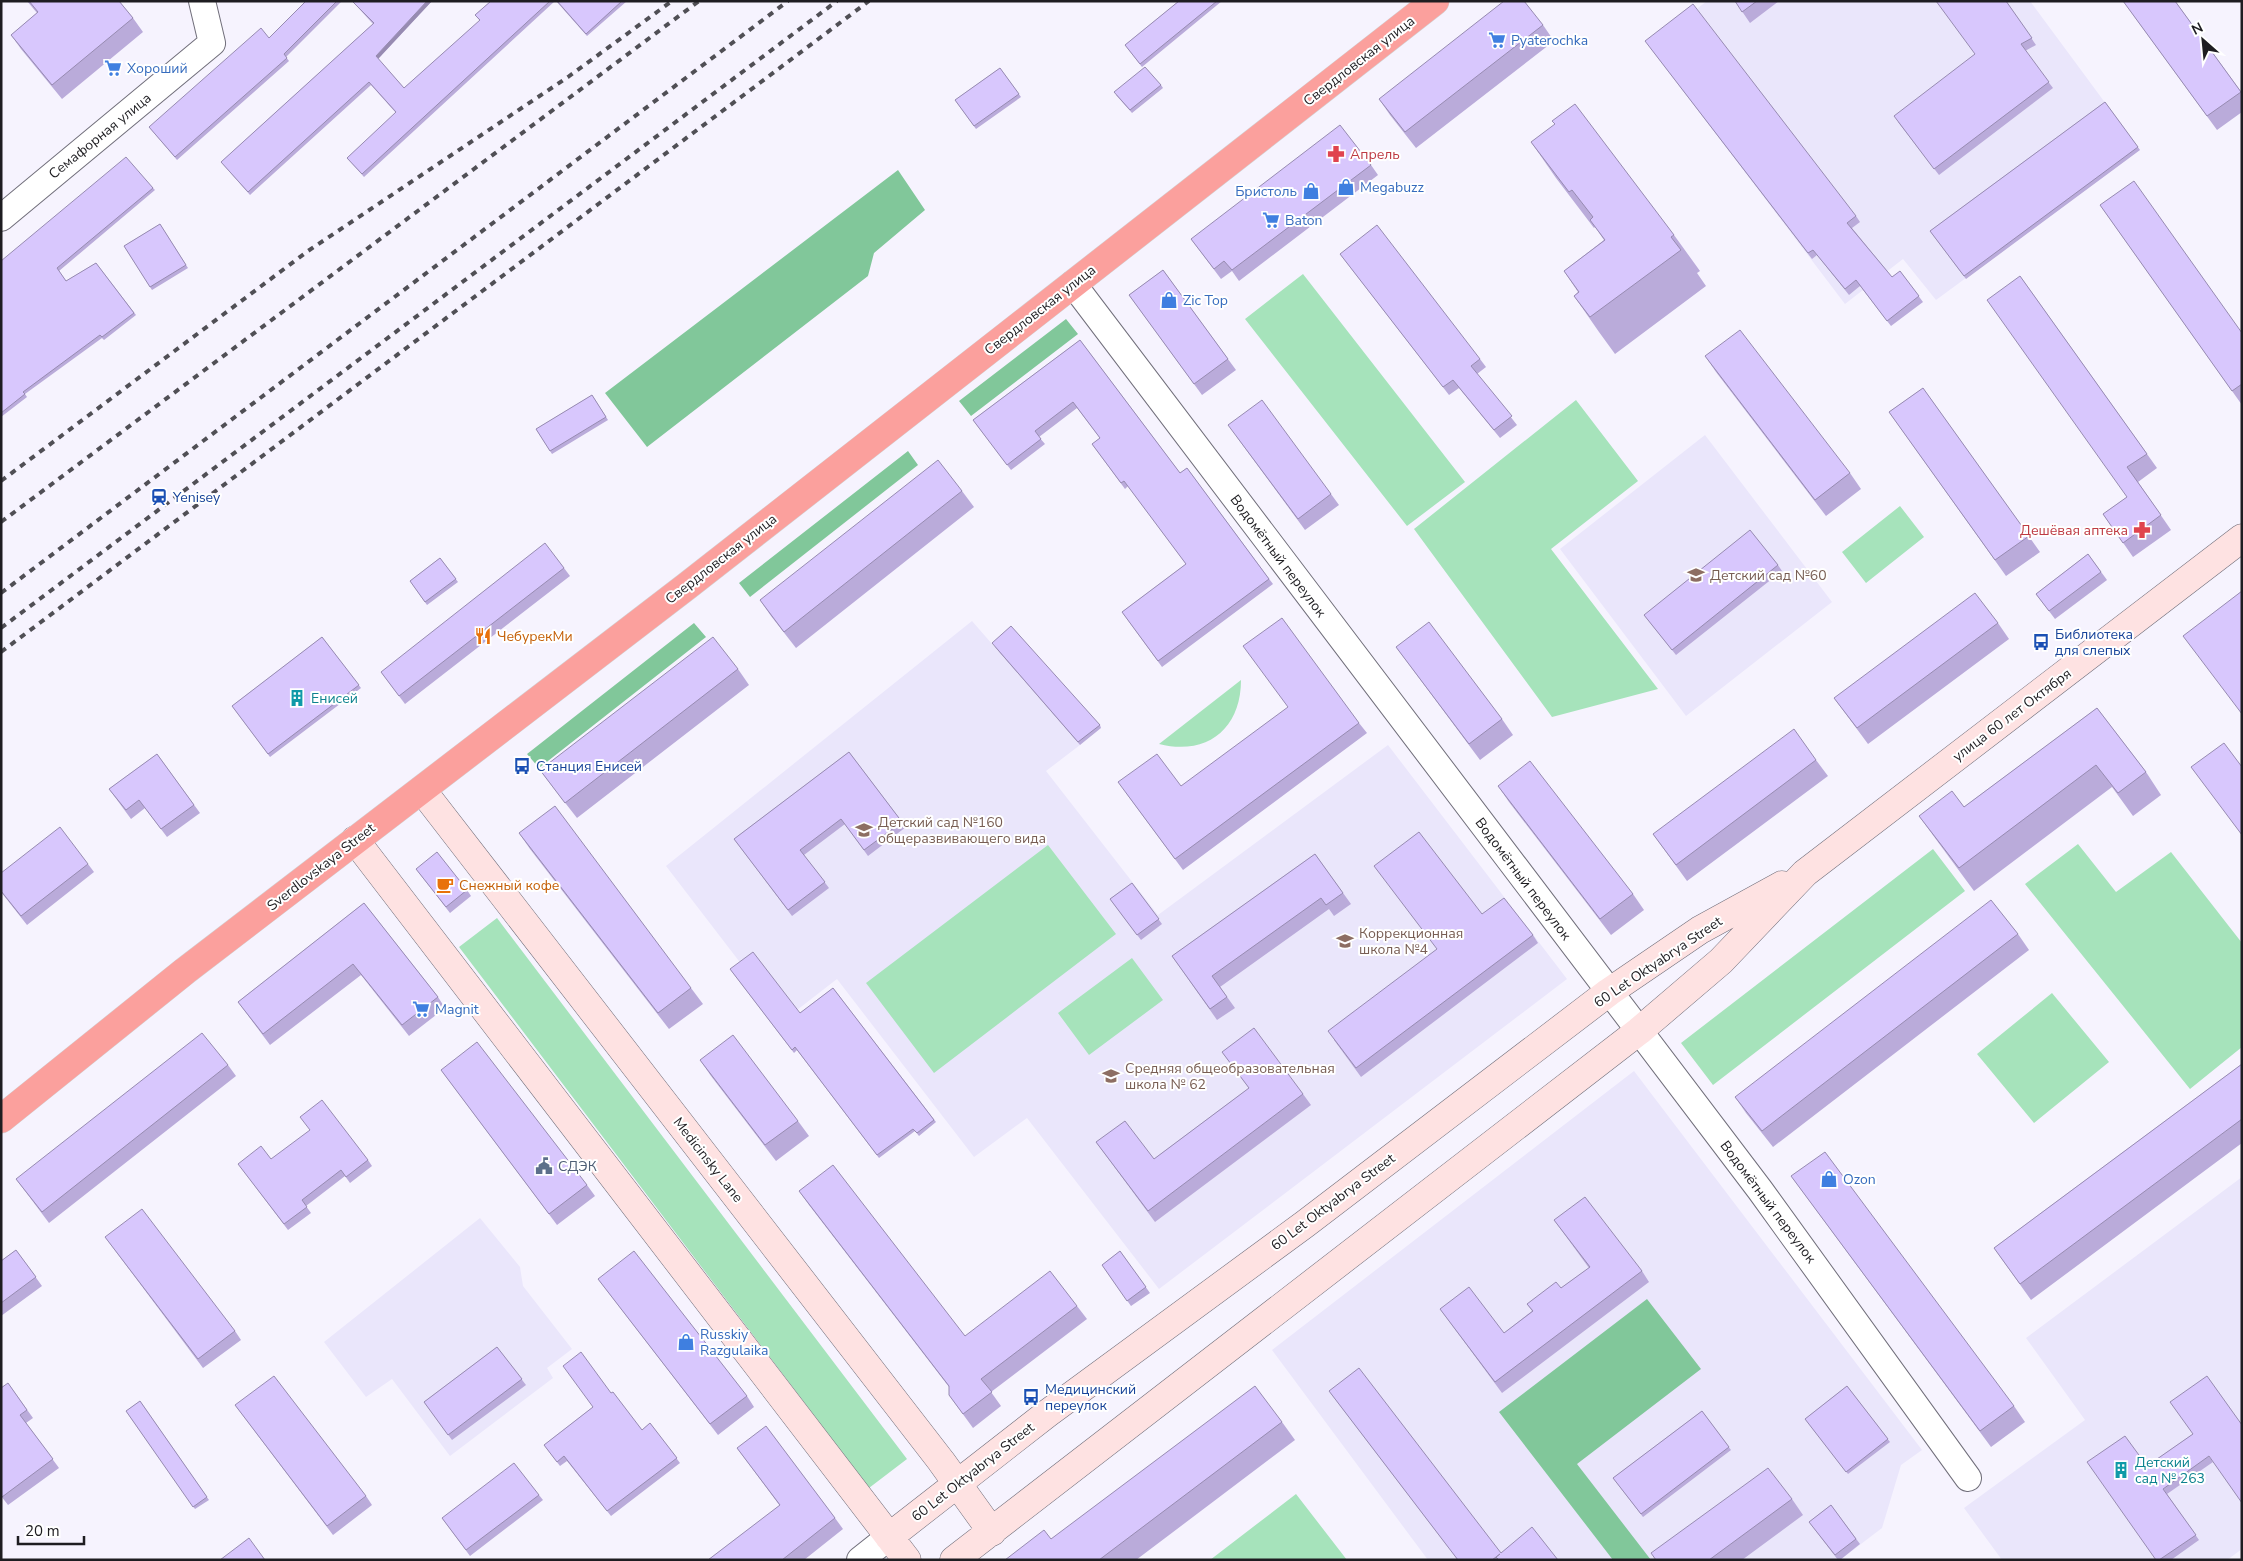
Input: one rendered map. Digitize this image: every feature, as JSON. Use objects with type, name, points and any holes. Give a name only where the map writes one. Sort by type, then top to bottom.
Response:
[{"type":"highway","name":"Свердловская улица","points":[[422,790],[1435,1]]},
{"type":"highway","name":"Sverdlovskaya Street","points":[[1,1118],[185,971],[422,790]]},
{"type":"main road","name":"улица 60 лет Октября","points":[[1805,873],[2242,538]]},
{"type":"main road","name":"Medicinsky Lane","points":[[422,790],[959,1485],[992,1532]]},
{"type":"main road","points":[[355,840],[907,1560]]},
{"type":"main road","name":"60 Let Oktyabrya Street","points":[[889,1538],[1048,1414],[1313,1218],[1609,992],[1700,930],[1805,873]]},
{"type":"main road","name":"60 Let Oktyabrya Street","points":[[954,1560],[1639,1031],[1721,961],[1805,873]]},
{"type":"street","name":"Семафорная улица","points":[[1,218],[212,42],[202,1]]},
{"type":"street","name":"Водомётный переулок","points":[[1073,284],[1760,1190],[1968,1478]]},
{"type":"street","name":"60 Let Oktyabrya Street","points":[[860,1560],[889,1538]]},
{"type":"shaded area","points":[[1707,1],[2030,1],[2140,150],[1936,300],[1903,259],[1845,304],[1649,46]]},
{"type":"shaded area","name":"Детский сад №60","points":[[1705,435],[1832,602],[1686,716],[1560,549]]},
{"type":"shaded area","points":[[972,621],[1080,745],[1046,771],[1158,915],[1388,745],[1567,979],[1159,1289],[1027,1118],[974,1157],[837,979],[797,1010],[742,965],[666,866]]},
{"type":"shaded area","points":[[1634,1071],[1922,1450],[1901,1465],[1882,1528],[1840,1560],[1428,1560],[1272,1350]]},
{"type":"shaded area","points":[[2242,1177],[2242,1549],[2227,1560],[2002,1560],[1964,1508],[2085,1420],[2026,1338]]},
{"type":"shaded area","points":[[480,1218],[520,1267],[523,1286],[572,1349],[547,1368],[553,1378],[450,1456],[392,1379],[366,1397],[324,1342]]},
{"type":"green space","points":[[898,170],[925,210],[874,253],[868,276],[647,447],[605,393]]},
{"type":"green space","points":[[1303,274],[1465,482],[1407,526],[1245,319]]},
{"type":"green space","points":[[1066,319],[1078,334],[971,416],[959,401]]},
{"type":"green space","points":[[1576,400],[1638,481],[1551,549],[1658,689],[1552,717],[1414,529]]},
{"type":"green space","points":[[908,451],[918,465],[750,597],[739,583]]},
{"type":"green space","points":[[1900,506],[1924,537],[1866,583],[1842,552]]},
{"type":"green space","points":[[694,623],[706,637],[539,768],[527,754]]},
{"type":"green space","points":[[1241,680],[1235,712],[1228,725],[1218,735],[1206,742],[1192,746],[1176,747],[1159,744]]},
{"type":"green space","points":[[2078,844],[2116,892],[2171,852],[2242,943],[2242,1047],[2190,1089],[2025,884]]},
{"type":"green space","points":[[1048,845],[1116,934],[934,1073],[866,983]]},
{"type":"green space","points":[[1933,849],[1965,891],[1713,1085],[1681,1043]]},
{"type":"green space","points":[[497,918],[907,1459],[869,1488],[459,947]]},
{"type":"green space","points":[[1132,958],[1163,1000],[1089,1055],[1058,1013]]},
{"type":"green space","points":[[2052,993],[2109,1062],[2034,1123],[1977,1054]]},
{"type":"green space","points":[[1647,1299],[1701,1369],[1577,1464],[1651,1560],[1613,1560],[1499,1412]]},
{"type":"green space","points":[[1296,1494],[1347,1560],[1210,1560]]},
{"type":"building","points":[[29,1],[119,1],[133,18],[52,85],[11,35],[38,12]]},
{"type":"building","points":[[306,1],[337,1],[284,54],[287,58],[175,157],[149,127],[261,28],[269,38]]},
{"type":"building","points":[[352,1],[427,1],[376,56],[404,88],[480,20],[475,15],[491,1],[550,1],[362,174],[347,158],[396,112],[369,82],[248,192],[221,162],[374,23]]},
{"type":"building","points":[[557,1],[622,1],[586,34]]},
{"type":"building","points":[[1179,1],[1217,1],[1140,64],[1125,45]]},
{"type":"building","points":[[1504,1],[1524,1],[1543,25],[1405,132],[1379,99]]},
{"type":"building","points":[[1735,1],[1757,1],[1742,12]]},
{"type":"building","points":[[1936,1],[2006,1],[2032,38],[2021,44],[2049,82],[1934,169],[1894,116],[1975,54]]},
{"type":"building","points":[[2123,1],[2175,1],[2241,92],[2207,116]]},
{"type":"building","points":[[1693,4],[1856,216],[1847,223],[1892,277],[1900,271],[1919,296],[1887,321],[1856,280],[1845,289],[1813,250],[1808,253],[1645,41]]},
{"type":"building","points":[[1145,67],[1161,85],[1130,110],[1114,92]]},
{"type":"building","points":[[1000,68],[1019,94],[974,126],[955,100]]},
{"type":"building","points":[[2105,102],[2138,147],[1964,276],[1930,231]]},
{"type":"building","points":[[1575,104],[1674,235],[1671,237],[1681,250],[1590,317],[1574,296],[1579,292],[1564,271],[1605,240],[1590,220],[1593,217],[1572,190],[1569,192],[1531,142],[1555,124],[1552,121]]},
{"type":"building","points":[[1340,125],[1371,165],[1232,270],[1224,261],[1214,269],[1191,239]]},
{"type":"building","points":[[126,157],[153,188],[57,268],[66,281],[96,263],[134,313],[102,337],[100,335],[23,392],[25,394],[1,413],[1,261]]},
{"type":"building","points":[[2134,181],[2242,333],[2242,384],[2232,391],[2100,205]]},
{"type":"building","points":[[160,224],[186,265],[150,287],[124,246]]},
{"type":"building","points":[[1377,225],[1480,359],[1471,366],[1512,416],[1494,430],[1453,380],[1443,387],[1340,254]]},
{"type":"building","points":[[1163,270],[1228,359],[1194,384],[1129,295]]},
{"type":"building","points":[[2020,276],[2147,454],[2127,467],[2161,515],[2123,543],[2103,514],[2127,497],[1987,300]]},
{"type":"building","points":[[1740,330],[1850,473],[1815,500],[1705,356]]},
{"type":"building","points":[[1080,340],[1180,473],[1187,468],[1269,579],[1158,661],[1122,612],[1186,564],[1124,481],[1121,483],[1092,444],[1100,438],[1073,402],[1035,431],[1041,439],[1007,465],[973,420]]},
{"type":"building","points":[[1923,388],[2029,536],[1995,560],[1889,412]]},
{"type":"building","points":[[592,395],[606,417],[550,451],[536,429]]},
{"type":"building","points":[[1262,400],[1331,494],[1298,519],[1228,425]]},
{"type":"building","points":[[938,460],[962,491],[784,632],[760,600]]},
{"type":"building","points":[[1750,530],[1778,565],[1672,650],[1644,615]]},
{"type":"building","points":[[545,543],[564,568],[399,696],[381,672]]},
{"type":"building","points":[[2088,554],[2101,572],[2049,611],[2036,594]]},
{"type":"building","points":[[440,558],[456,579],[425,602],[410,581]]},
{"type":"building","points":[[2242,591],[2242,714],[2183,636]]},
{"type":"building","points":[[1975,593],[1998,623],[1857,728],[1834,698]]},
{"type":"building","points":[[1282,618],[1359,723],[1175,859],[1118,782],[1157,754],[1181,786],[1288,707],[1243,646]]},
{"type":"building","points":[[1429,622],[1502,719],[1469,744],[1396,647]]},
{"type":"building","points":[[1011,626],[1100,725],[1078,742],[992,643]]},
{"type":"building","name":"Енисей","points":[[322,637],[359,685],[268,754],[232,706]]},
{"type":"building","points":[[713,637],[738,669],[565,803],[540,770]]},
{"type":"building","points":[[2097,708],[2146,772],[2118,793],[2096,765],[1959,868],[1919,816],[1952,791],[1964,807]]},
{"type":"building","points":[[1794,729],[1816,760],[1676,865],[1653,834]]},
{"type":"building","points":[[2224,743],[2242,767],[2242,835],[2191,767]]},
{"type":"building","points":[[849,752],[902,822],[864,850],[841,819],[800,850],[825,882],[788,910],[734,839]]},
{"type":"building","points":[[157,754],[194,805],[161,829],[139,800],[126,810],[109,789]]},
{"type":"building","points":[[1530,761],[1633,894],[1600,919],[1498,786]]},
{"type":"building","points":[[555,806],[691,988],[658,1013],[519,833]]},
{"type":"building","points":[[60,827],[88,864],[21,916],[1,891],[1,873]]},
{"type":"building","points":[[1419,832],[1482,914],[1504,898],[1533,935],[1356,1068],[1328,1031],[1437,949],[1374,866]]},
{"type":"building","name":"Снежный кофе","points":[[437,852],[467,890],[446,907],[416,869]]},
{"type":"building","points":[[1315,854],[1343,893],[1326,905],[1321,898],[1212,976],[1227,997],[1210,1009],[1172,956]]},
{"type":"building","points":[[1132,883],[1159,919],[1137,935],[1110,899]]},
{"type":"building","points":[[1991,900],[2018,934],[1762,1131],[1735,1097]]},
{"type":"building","points":[[364,903],[438,997],[402,1025],[353,964],[263,1034],[238,1002]]},
{"type":"building","points":[[753,952],[800,1013],[833,988],[934,1120],[917,1133],[913,1129],[877,1155],[795,1047],[792,1050],[730,969]]},
{"type":"building","points":[[1254,1028],[1303,1094],[1148,1211],[1096,1142],[1125,1121],[1154,1159],[1249,1088],[1222,1052]]},
{"type":"building","points":[[202,1033],[228,1065],[42,1212],[16,1179]]},
{"type":"building","points":[[733,1035],[798,1121],[765,1145],[700,1060]]},
{"type":"building","points":[[477,1042],[587,1185],[549,1214],[441,1070]]},
{"type":"building","points":[[2242,1064],[2242,1119],[2020,1284],[1994,1248]]},
{"type":"building","points":[[322,1100],[368,1160],[346,1177],[341,1170],[302,1200],[307,1207],[284,1224],[238,1164],[261,1146],[271,1159],[310,1130],[300,1117]]},
{"type":"building","points":[[1825,1152],[2014,1406],[1980,1431],[1791,1176]]},
{"type":"building","points":[[833,1165],[965,1336],[1050,1271],[1077,1306],[981,1379],[992,1392],[963,1414],[949,1395],[949,1386],[799,1191]]},
{"type":"building","points":[[1585,1197],[1642,1271],[1495,1382],[1440,1309],[1469,1287],[1504,1333],[1533,1311],[1527,1304],[1556,1282],[1561,1288],[1590,1267],[1554,1220]]},
{"type":"building","points":[[142,1209],[235,1331],[198,1359],[105,1237]]},
{"type":"building","points":[[16,1250],[36,1277],[1,1303],[1,1261]]},
{"type":"building","points":[[634,1251],[747,1396],[710,1424],[598,1279]]},
{"type":"building","points":[[1120,1251],[1146,1287],[1127,1301],[1102,1265]]},
{"type":"building","points":[[497,1347],[522,1379],[448,1435],[424,1402]]},
{"type":"building","points":[[581,1352],[611,1393],[613,1392],[642,1430],[650,1423],[677,1458],[607,1511],[564,1456],[557,1462],[544,1445],[593,1407],[563,1366]]},
{"type":"building","points":[[1359,1368],[1501,1553],[1532,1527],[1558,1560],[1499,1560],[1496,1557],[1492,1560],[1458,1560],[1329,1391]]},
{"type":"building","points":[[274,1376],[366,1496],[327,1526],[235,1405]]},
{"type":"building","name":"Детский сад № 263","points":[[2207,1376],[2242,1425],[2242,1503],[2209,1456],[2163,1489],[2196,1535],[2159,1560],[2156,1560],[2087,1462],[2125,1436],[2147,1466],[2193,1434],[2170,1402]]},
{"type":"building","points":[[8,1383],[27,1410],[20,1415],[53,1459],[2,1497],[1,1388]]},
{"type":"building","points":[[1255,1386],[1282,1422],[1099,1560],[1005,1560],[1044,1530],[1051,1539]]},
{"type":"building","points":[[1847,1386],[1888,1439],[1846,1472],[1805,1419]]},
{"type":"building","points":[[140,1401],[207,1497],[193,1507],[126,1411]]},
{"type":"building","points":[[1702,1411],[1729,1447],[1641,1514],[1613,1478]]},
{"type":"building","points":[[766,1426],[835,1518],[782,1560],[708,1560],[780,1505],[737,1448]]},
{"type":"building","points":[[514,1463],[539,1495],[466,1550],[442,1518]]},
{"type":"building","points":[[1768,1468],[1792,1499],[1709,1560],[1656,1560],[1651,1553]]},
{"type":"building","points":[[1831,1505],[1856,1539],[1835,1555],[1809,1522]]},
{"type":"building","points":[[249,1538],[265,1560],[220,1560]]},
{"type":"railway","points":[[1,481],[308,251],[568,77],[672,1]]},
{"type":"railway","points":[[1,522],[699,1]]},
{"type":"railway","points":[[1,593],[788,1]]},
{"type":"railway","points":[[1,628],[837,1]]},
{"type":"railway","points":[[1,652],[869,1]]},
{"type":"place","name":"Pyaterochka","points":[[1497,40]]},
{"type":"place","name":"Хороший","points":[[113,68]]},
{"type":"place","name":"Апрель","points":[[1336,154]]},
{"type":"place","name":"Megabuzz","points":[[1346,187]]},
{"type":"place","name":"Бристоль","points":[[1311,191]]},
{"type":"place","name":"Baton","points":[[1271,220]]},
{"type":"place","name":"Zic Top","points":[[1169,300]]},
{"type":"place","name":"Yenisey","points":[[159,497]]},
{"type":"place","name":"Дешёвая аптека","points":[[2142,530]]},
{"type":"place","name":"Детский сад №60","points":[[1696,575]]},
{"type":"place","name":"ЧебурекМи","points":[[483,636]]},
{"type":"place","name":"Библиотека для слепых","points":[[2041,642]]},
{"type":"place","name":"Енисей","points":[[297,698]]},
{"type":"place","name":"Станция Енисей","points":[[522,766]]},
{"type":"place","name":"Детский сад №160 общеразвивающего вида","points":[[864,830]]},
{"type":"place","name":"Снежный кофе","points":[[445,885]]},
{"type":"place","name":"Коррекционная школа №4","points":[[1345,941]]},
{"type":"place","name":"Magnit","points":[[421,1009]]},
{"type":"place","name":"Средняя общеобразовательная школа № 62","points":[[1111,1076]]},
{"type":"place","name":"СДЭК","points":[[544,1166]]},
{"type":"place","name":"Ozon","points":[[1829,1179]]},
{"type":"place","name":"Russkiy Razgulaika","points":[[686,1342]]},
{"type":"place","name":"Медицинский переулок","points":[[1031,1397]]},
{"type":"place","name":"Детский сад № 263","points":[[2121,1470]]}]
